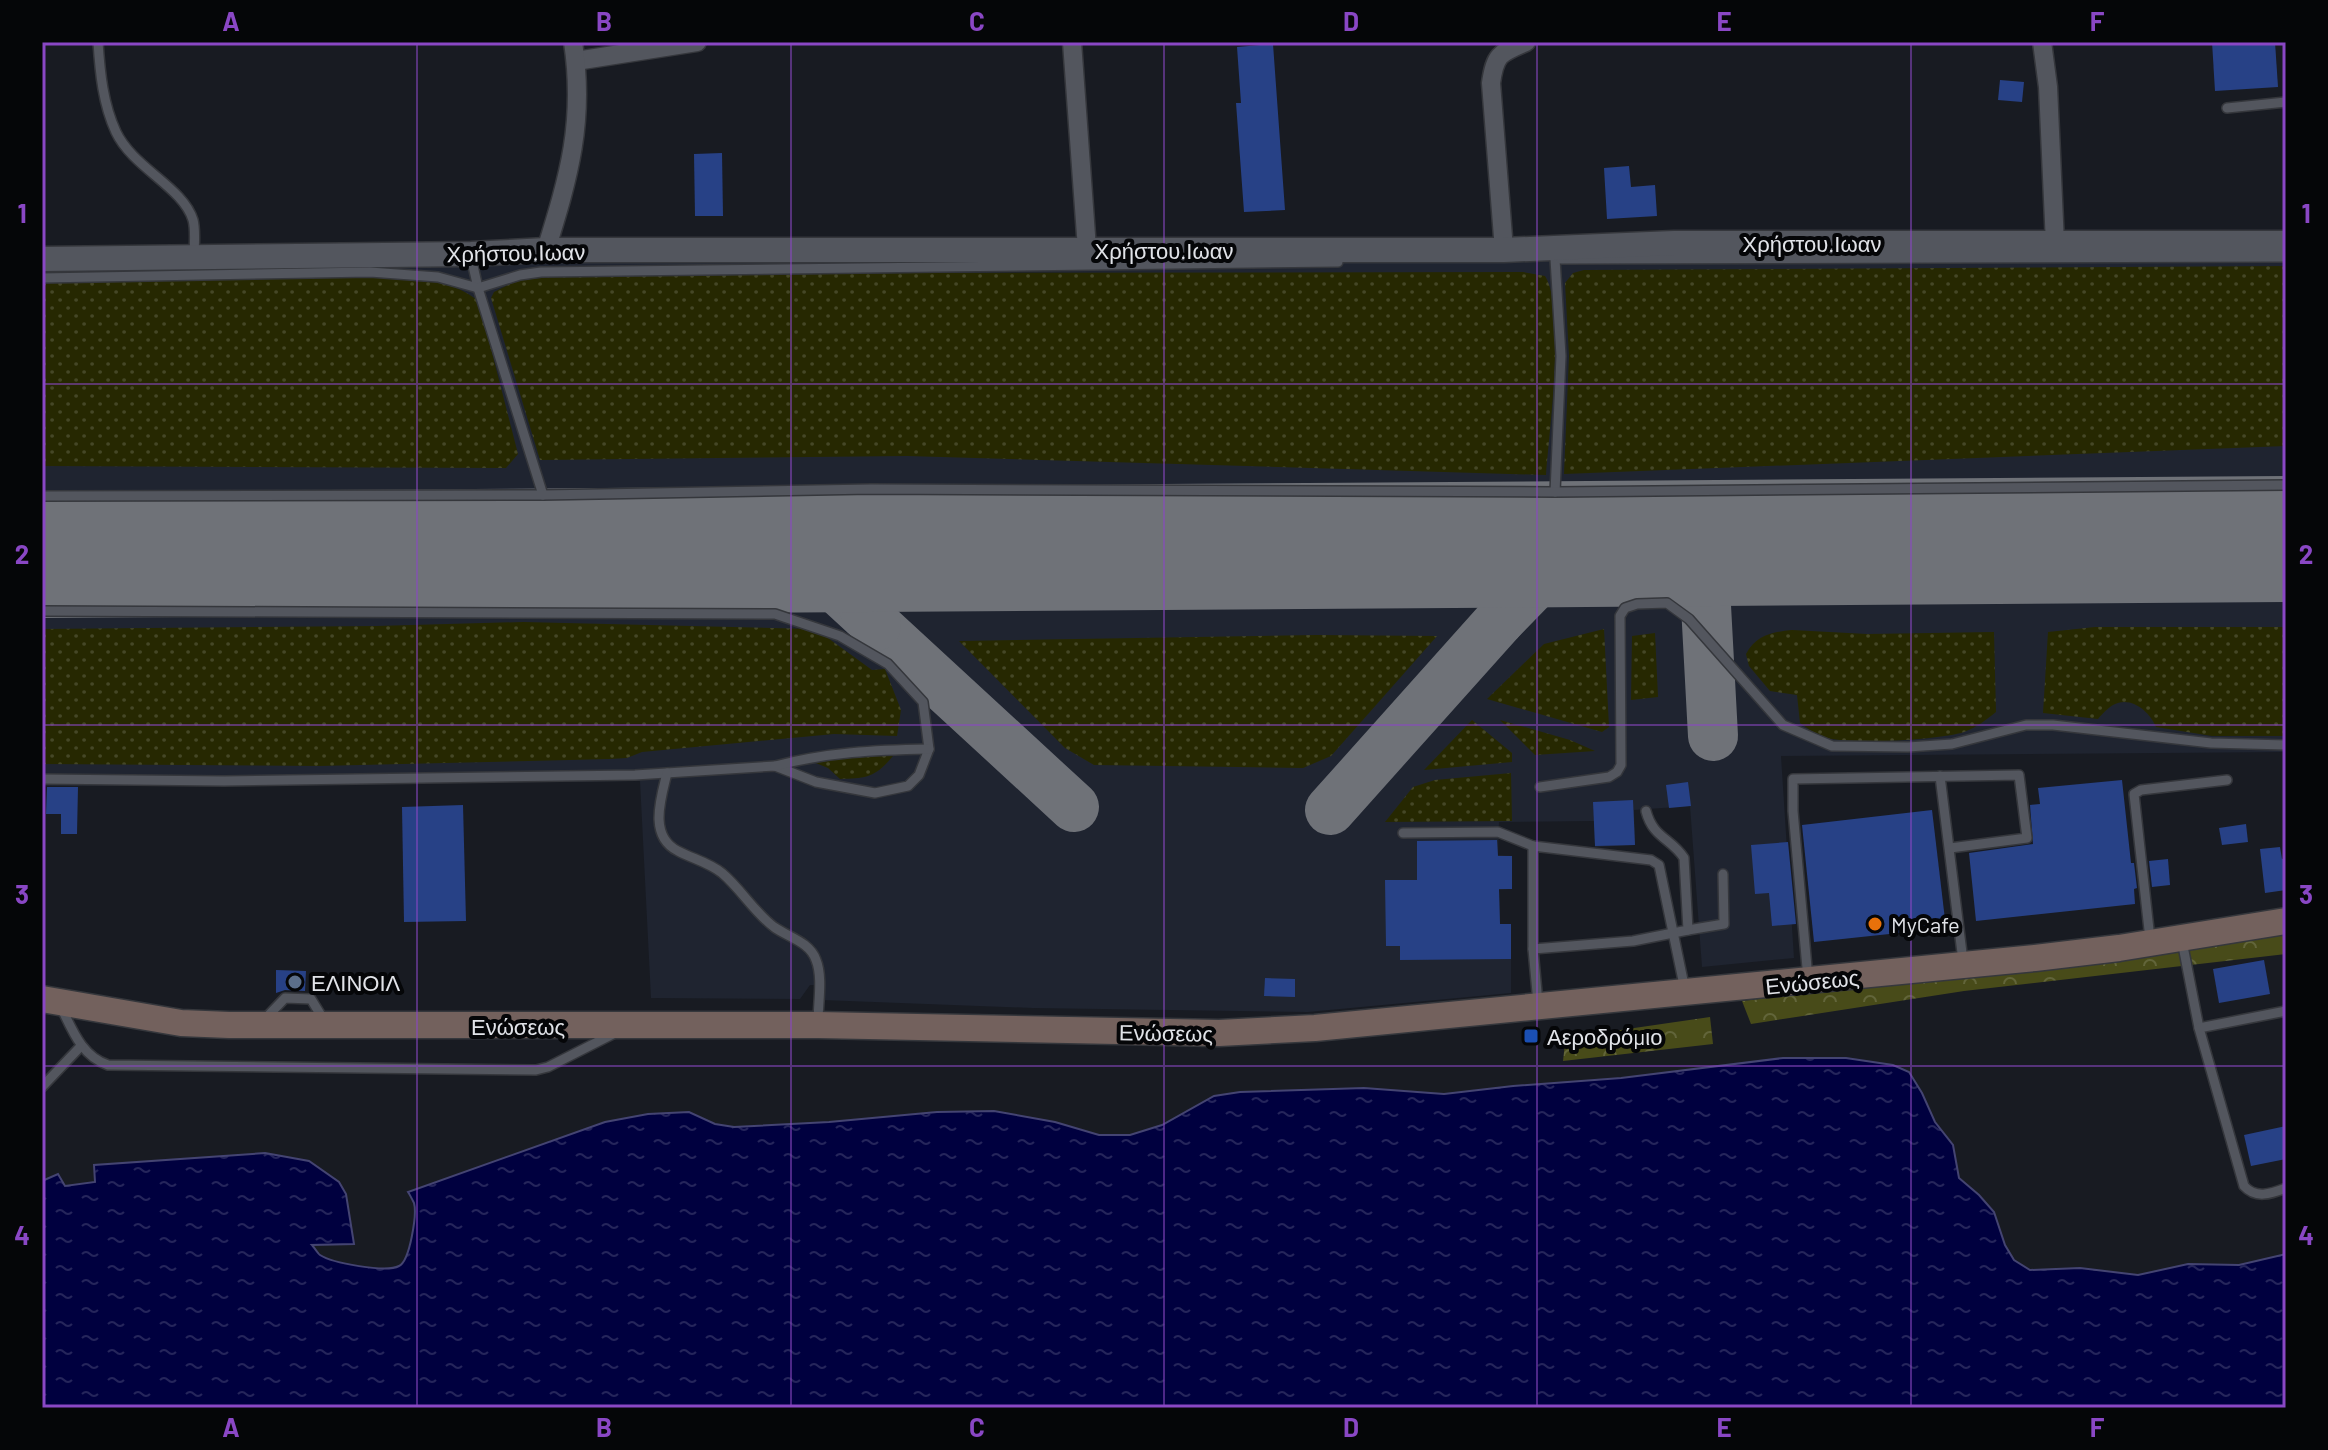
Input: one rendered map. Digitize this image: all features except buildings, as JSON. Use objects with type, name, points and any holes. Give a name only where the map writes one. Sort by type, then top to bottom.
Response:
[{"type":"main road","name":"Ενώσεως","points":[[50,1001],[181,1023],[818,1025],[1219,1033],[1315,1028],[1808,981],[2150,943],[2286,921]]},
{"type":"street","points":[[546,250],[574,151],[577,110],[574,51],[697,42]]},
{"type":"street","points":[[1072,42],[1087,249]]},
{"type":"street","points":[[1504,250],[1491,83],[1494,62],[1502,53],[1526,42]]},
{"type":"street","points":[[2042,42],[2048,87],[2055,244]]},
{"type":"street","name":"Χρήστου.Ιωαν","points":[[42,259],[471,254],[546,250],[1504,250],[1674,243],[2286,243]]},
{"type":"lane","points":[[98,42],[106,106],[117,134],[131,155],[183,201],[194,221],[194,257]]},
{"type":"lane","points":[[2227,108],[2286,102]]},
{"type":"lane","points":[[471,254],[478,288],[543,495]]},
{"type":"lane","points":[[1399,261],[2286,257]]},
{"type":"lane","points":[[1555,259],[1561,341],[1555,492]]},
{"type":"lane","points":[[42,278],[370,272],[420,275],[478,288],[541,272],[1352,262]]},
{"type":"lane","points":[[42,496],[543,495],[871,489],[1555,492],[2286,485]]},
{"type":"lane","points":[[1540,787],[1609,777],[1621,765],[1620,616],[1625,608],[1637,604],[1667,603],[1689,619],[1783,725],[1832,746],[1952,744],[2026,725],[2053,725],[2211,743],[2286,745]]},
{"type":"lane","points":[[42,611],[775,614],[840,636],[888,664],[923,702],[929,749],[919,775],[908,786],[875,793],[816,782],[775,766]]},
{"type":"lane","points":[[42,779],[224,781],[667,773],[775,766],[851,750],[929,749]]},
{"type":"lane","points":[[667,773],[659,809],[663,838],[675,850],[706,862],[721,872],[765,921],[808,947],[816,958],[819,970],[818,1025]]},
{"type":"lane","points":[[1808,981],[1793,779],[2019,775],[2027,838],[1950,848]]},
{"type":"lane","points":[[1940,776],[1963,964]]},
{"type":"lane","points":[[2150,943],[2134,794],[2141,790],[2227,780]]},
{"type":"lane","points":[[1646,811],[1654,830],[1678,849],[1684,858],[1688,930]]},
{"type":"lane","points":[[1403,833],[1498,832],[1533,846],[1651,860],[1659,865],[1685,993]]},
{"type":"lane","points":[[1533,846],[1533,949],[1538,1006]]},
{"type":"lane","points":[[1533,949],[1633,941],[1724,924],[1723,874]]},
{"type":"lane","points":[[2181,938],[2199,1028],[2244,1186],[2250,1193],[2258,1195],[2286,1188]]},
{"type":"lane","points":[[50,1001],[81,1046],[96,1061],[108,1065],[536,1070],[548,1067],[628,1026]]},
{"type":"lane","points":[[2199,1028],[2286,1011]]},
{"type":"lane","points":[[42,1087],[81,1046]]},
{"type":"shaded area","points":[[2286,249],[2286,752],[1781,756],[1794,958],[1702,967],[1690,806],[1634,810],[1635,845],[1595,847],[1594,821],[1499,822],[1498,855],[1512,856],[1512,889],[1499,890],[1500,924],[1511,924],[1511,993],[1308,1012],[1033,1008],[822,1000],[822,985],[810,985],[800,999],[651,998],[640,781],[42,786],[42,269],[458,263],[464,270],[482,270],[488,262]]},
{"type":"green space","points":[[2286,266],[2286,446],[1564,474],[1569,356],[1565,283],[1573,273],[1584,270]]},
{"type":"green space","points":[[1523,272],[1545,276],[1554,315],[1554,372],[1546,475],[907,456],[540,460],[491,298],[494,292],[516,281],[548,277]]},
{"type":"green space","points":[[370,277],[442,283],[479,302],[518,454],[506,468],[42,466],[42,283]]},
{"type":"green space","points":[[523,622],[812,629],[872,670],[885,669],[901,710],[897,736],[834,734],[642,752],[627,758],[610,759],[319,766],[42,764],[42,629]]},
{"type":"green space","points":[[2095,627],[2286,627],[2286,736],[2212,736],[2156,727],[2145,711],[2126,702],[2113,705],[2098,719],[2043,713],[2048,632]]},
{"type":"green space","points":[[1604,629],[1609,727],[1602,732],[1487,699],[1544,644]]},
{"type":"green space","points":[[1792,630],[1867,634],[1994,632],[1996,712],[1977,726],[1952,735],[1892,741],[1849,741],[1821,736],[1800,723],[1797,695],[1770,691],[1749,666],[1746,654],[1755,643],[1771,633]]},
{"type":"green space","points":[[1655,633],[1658,697],[1631,700],[1632,636]]},
{"type":"green space","points":[[1437,636],[1331,756],[1303,768],[1094,765],[1065,748],[959,641]]},
{"type":"green space","points":[[1472,720],[1512,753],[1512,762],[1424,770]]},
{"type":"green space","points":[[1500,720],[1570,740],[1595,751],[1535,755]]},
{"type":"green space","points":[[893,756],[870,775],[840,779],[828,768],[806,759]]},
{"type":"green space","points":[[1511,773],[1512,821],[1385,822],[1413,787],[1435,780]]},
{"type":"green space","points":[[2286,935],[2286,954],[1964,991],[1751,1024],[1742,1001]]},
{"type":"green space","points":[[1710,1017],[1713,1044],[1563,1061],[1565,1043],[1593,1034]]},
{"type":"water","points":[[1783,1058],[1846,1058],[1893,1065],[1909,1072],[1935,1122],[1953,1145],[1959,1178],[1994,1212],[2005,1245],[2014,1260],[2030,1270],[2080,1268],[2138,1275],[2188,1264],[2239,1265],[2286,1254],[2286,1408],[42,1408],[42,1181],[58,1174],[65,1186],[95,1182],[94,1165],[265,1153],[309,1161],[339,1182],[346,1194],[354,1244],[312,1245],[319,1255],[347,1264],[392,1268],[403,1262],[412,1237],[415,1209],[408,1192],[605,1122],[648,1114],[689,1112],[715,1124],[734,1127],[937,1112],[994,1111],[1055,1122],[1099,1135],[1130,1135],[1162,1125],[1214,1096],[1240,1092],[1364,1088],[1444,1094],[1621,1078]]},
{"type":"taxiway","points":[[1713,736],[1705,587],[1713,562],[1732,543]]},
{"type":"taxiway","points":[[1330,810],[1539,580],[1566,558],[1608,544]]},
{"type":"taxiway","points":[[1484,545],[1507,570],[1512,588],[1500,620]]},
{"type":"taxiway","points":[[876,626],[861,599],[860,576],[875,559],[904,549]]},
{"type":"taxiway","points":[[781,550],[822,575],[1074,807]]},
{"type":"runway","points":[[42,555],[2286,539]]},
{"type":"place","name":"MyCafe","points":[[1875,924]]},
{"type":"place","name":"ΕΛΙΝΟΙΛ","points":[[295,982]]},
{"type":"place","name":"Αεροδρόμιο","points":[[1531,1036]]}]
